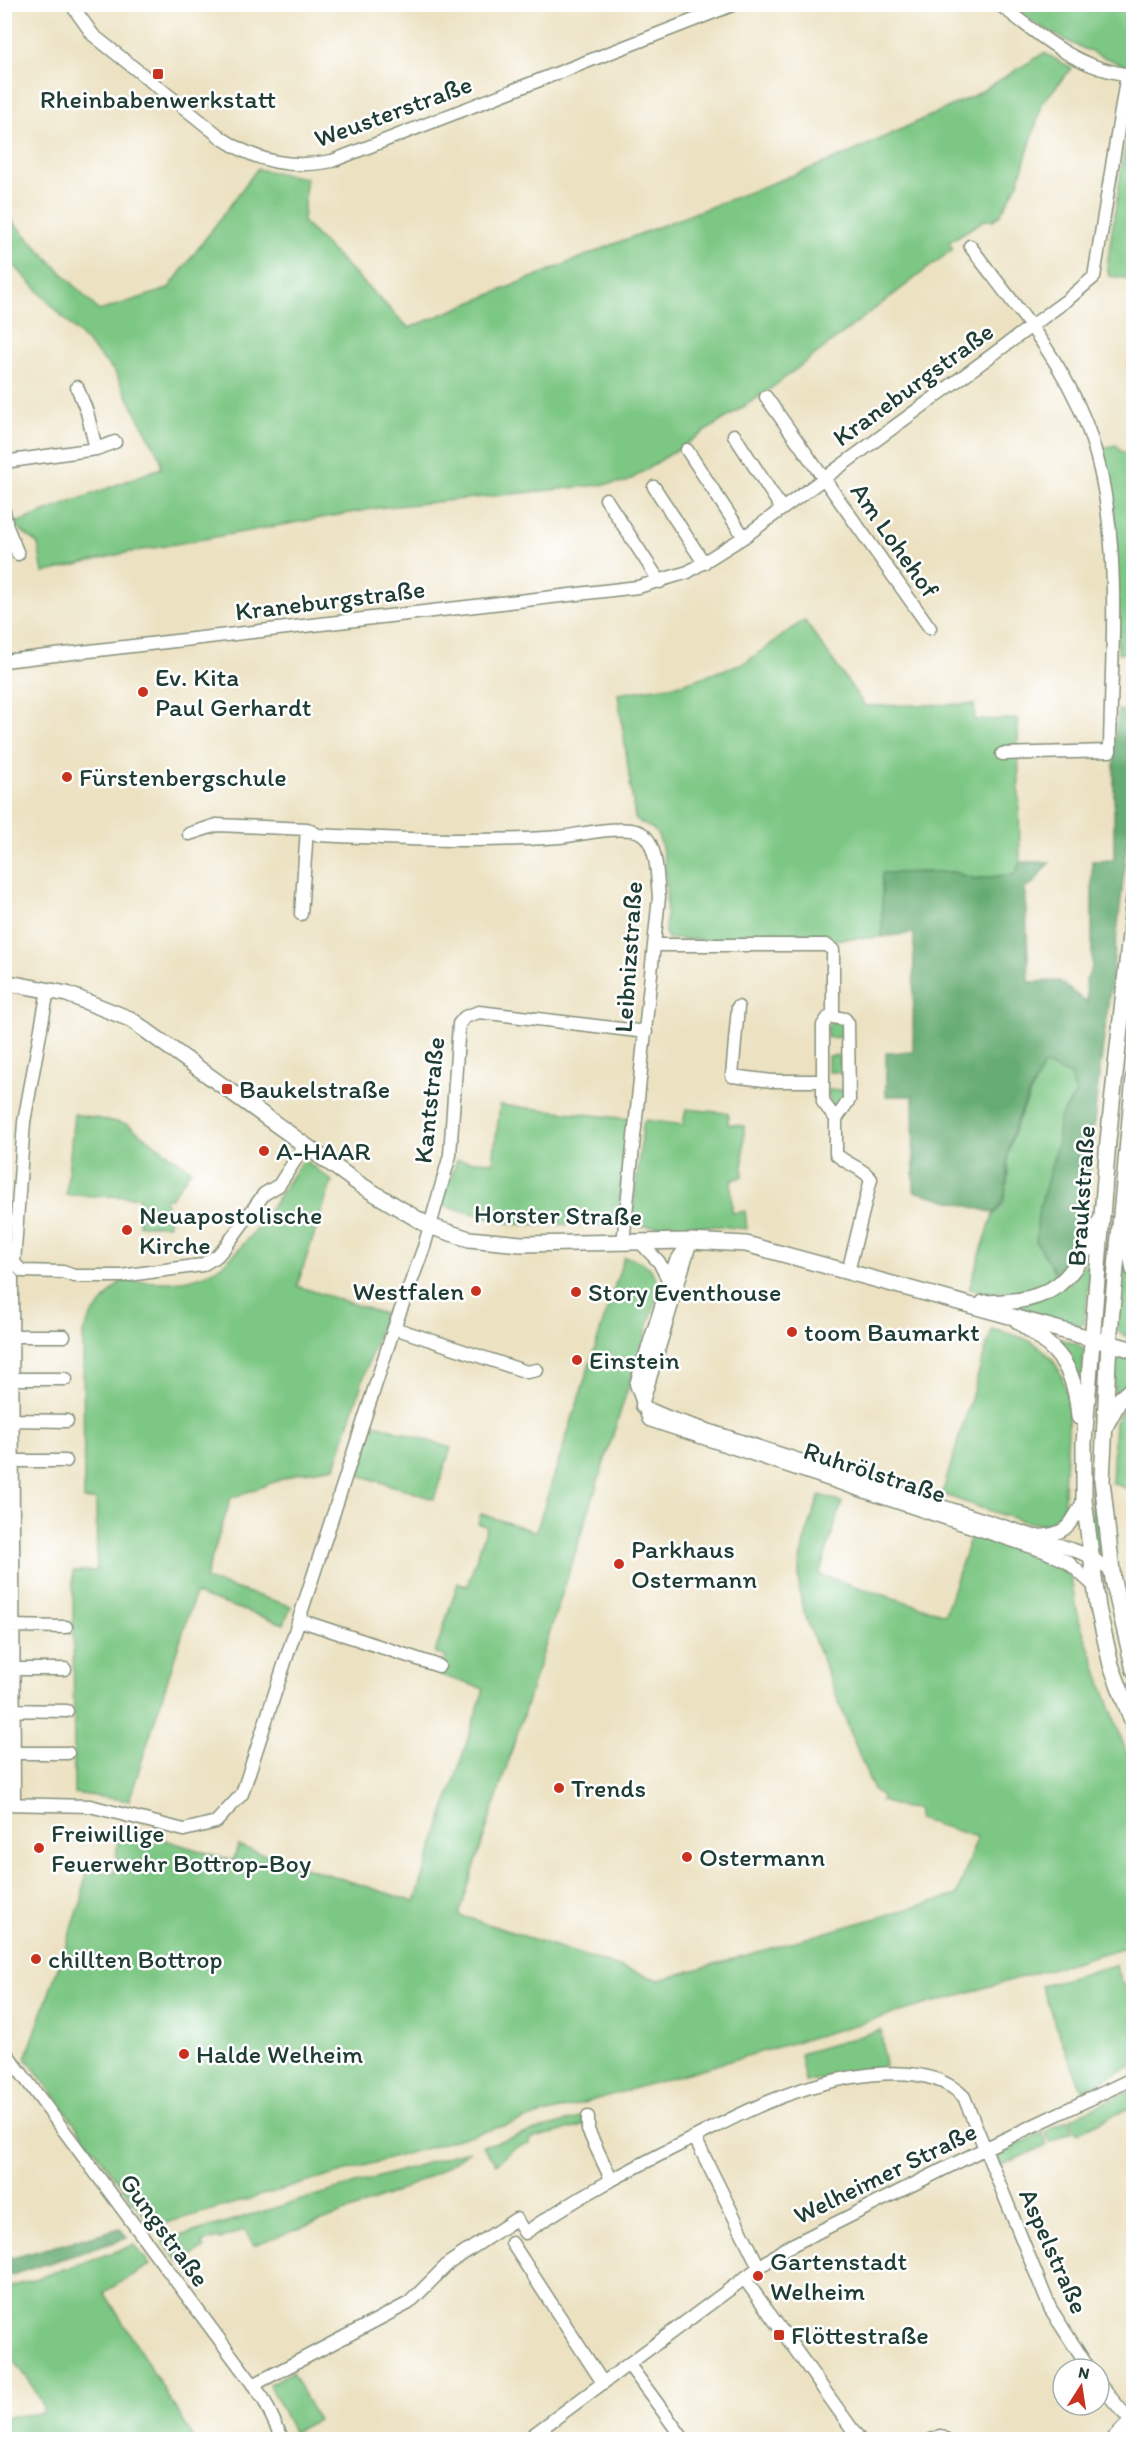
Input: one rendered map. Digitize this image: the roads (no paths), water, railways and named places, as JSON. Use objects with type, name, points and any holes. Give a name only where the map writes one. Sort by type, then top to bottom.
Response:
[{"type":"main road","name":"Braukstraße","points":[[1134,897],[1108,1141],[1084,1443],[1084,1500],[1093,1585],[1112,1665],[1134,1726]]},
{"type":"main road","name":"Horster Straße","points":[[4,982],[85,999],[130,1019],[368,1189],[429,1226],[462,1237],[495,1243],[690,1241],[746,1244],[1134,1350]]},
{"type":"main road","name":"Braukstraße","points":[[1134,1077],[1108,1342],[1102,1480],[1112,1572],[1134,1670]]},
{"type":"main road","points":[[1123,1195],[1129,1256],[1134,1270]]},
{"type":"main road","points":[[961,1303],[1007,1302],[1046,1293],[1070,1276],[1078,1265],[1104,1213]]},
{"type":"main road","points":[[1011,1316],[1042,1338],[1061,1358],[1073,1378],[1084,1443]]},
{"type":"main road","points":[[1103,1429],[1120,1399],[1134,1387]]},
{"type":"street","name":"Weusterstraße","points":[[71,4],[93,35],[224,139],[255,157],[285,165],[332,161],[735,4]]},
{"type":"street","points":[[999,4],[1063,52],[1093,65],[1130,75]]},
{"type":"street","name":"Kraneburgstraße","points":[[4,661],[569,595],[660,582],[704,562],[744,537],[1094,277],[1130,75]]},
{"type":"street","name":"Kraneburgstraße","points":[[970,246],[1029,326]]},
{"type":"street","points":[[1002,754],[1110,751],[1111,537],[1102,469],[1084,419],[1055,364],[1029,326]]},
{"type":"street","points":[[77,387],[87,412],[96,449]]},
{"type":"street","name":"Kraneburgstraße","points":[[766,397],[823,478]]},
{"type":"street","points":[[734,435],[782,509]]},
{"type":"street","points":[[4,462],[96,449],[115,441]]},
{"type":"street","points":[[687,450],[744,537]]},
{"type":"street","name":"Am Lohehof","points":[[823,478],[930,628]]},
{"type":"street","points":[[654,487],[704,562]]},
{"type":"street","points":[[606,499],[660,582]]},
{"type":"street","points":[[4,511],[7,527],[18,554]]},
{"type":"street","name":"Leibnizstraße","points":[[189,834],[217,825],[307,829],[318,835],[436,841],[558,837],[630,830],[641,833],[651,845],[659,897],[623,1243]]},
{"type":"street","points":[[301,914],[307,829]]},
{"type":"street","points":[[655,945],[826,945],[833,950],[832,1017]]},
{"type":"street","points":[[48,990],[24,1122],[14,1263],[22,1271],[63,1272],[74,1276],[121,1276],[202,1265],[217,1257],[264,1194],[279,1185],[305,1145]]},
{"type":"street","points":[[738,1007],[732,1076],[772,1081],[823,1081]]},
{"type":"street","name":"Kantstraße","points":[[429,1226],[450,1155],[458,1033],[459,1024],[465,1017],[473,1012],[485,1012],[646,1032]]},
{"type":"street","points":[[836,1119],[823,1102],[823,1025],[828,1018],[832,1017],[845,1019],[848,1023],[849,1100],[836,1119],[836,1154],[845,1162],[867,1172],[872,1179],[848,1272]]},
{"type":"street","points":[[6,1272],[12,1279],[9,1377],[13,1461],[8,1543],[8,1626],[13,1669],[9,1710],[14,1753],[9,1804],[90,1806],[184,1830],[216,1822],[242,1794],[394,1328],[424,1247],[429,1226]]},
{"type":"street","points":[[642,1407],[636,1384],[675,1263],[690,1241]]},
{"type":"street","points":[[642,1407],[686,1266],[690,1241]]},
{"type":"street","points":[[640,1242],[659,1262],[669,1281]]},
{"type":"street","points":[[394,1328],[527,1372],[537,1370]]},
{"type":"street","points":[[11,1336],[64,1336]]},
{"type":"street","points":[[9,1377],[66,1380]]},
{"type":"street","name":"Ruhrölstraße","points":[[642,1407],[1034,1536]]},
{"type":"street","name":"Ruhrölstraße","points":[[642,1407],[649,1420],[1044,1551],[1075,1567],[1093,1585]]},
{"type":"street","points":[[12,1420],[67,1420]]},
{"type":"street","points":[[13,1461],[66,1461]]},
{"type":"street","points":[[1034,1536],[1056,1535],[1067,1529],[1084,1500]]},
{"type":"street","points":[[1034,1536],[1089,1556],[1112,1572]]},
{"type":"street","points":[[298,1620],[439,1666]]},
{"type":"street","points":[[8,1626],[66,1627]]},
{"type":"street","points":[[13,1669],[65,1669]]},
{"type":"street","points":[[9,1710],[67,1711]]},
{"type":"street","points":[[14,1753],[68,1753]]},
{"type":"street","name":"Gungstraße","points":[[4,2050],[253,2385],[272,2414],[283,2439]]},
{"type":"street","name":"Aspelstraße","points":[[512,2243],[570,2202],[611,2179],[772,2100],[818,2085],[909,2073],[936,2079],[958,2091],[967,2104],[1050,2308],[1081,2357]]},
{"type":"street","name":"Welheimer Straße","points":[[526,2439],[629,2365],[759,2266],[812,2233],[1134,2078]]},
{"type":"street","points":[[588,2117],[588,2130],[611,2179]]},
{"type":"street","points":[[695,2138],[759,2266]]},
{"type":"street","points":[[253,2385],[409,2303],[449,2263],[516,2219],[525,2233]]},
{"type":"street","points":[[501,2229],[603,2383]]},
{"type":"street","points":[[744,2278],[860,2439]]},
{"type":"street","points":[[629,2365],[684,2439]]},
{"type":"street","points":[[1111,2397],[1132,2421],[1112,2439]]},
{"type":"street","points":[[931,2439],[940,2436],[947,2439]]},
{"type":"place","name":"Rheinbabenwerkstatt","points":[[158,74]]},
{"type":"place","name":"Ev. Kita Paul Gerhardt","points":[[143,692]]},
{"type":"place","name":"Fürstenbergschule","points":[[67,777]]},
{"type":"place","name":"Baukelstraße","points":[[227,1089]]},
{"type":"place","name":"A-HAAR","points":[[264,1151]]},
{"type":"place","name":"Neuapostolische Kirche","points":[[127,1230]]},
{"type":"place","name":"Westfalen","points":[[476,1291]]},
{"type":"place","name":"Story Eventhouse","points":[[576,1292]]},
{"type":"place","name":"toom Baumarkt","points":[[792,1332]]},
{"type":"place","name":"Einstein","points":[[577,1360]]},
{"type":"place","name":"Parkhaus Ostermann","points":[[619,1564]]},
{"type":"place","name":"Trends","points":[[559,1788]]},
{"type":"place","name":"Freiwillige Feuerwehr Bottrop-Boy","points":[[39,1848]]},
{"type":"place","name":"Ostermann","points":[[687,1857]]},
{"type":"place","name":"chillten Bottrop","points":[[36,1959]]},
{"type":"place","name":"Halde Welheim","points":[[184,2054]]},
{"type":"place","name":"Gartenstadt Welheim","points":[[758,2276]]},
{"type":"place","name":"Flöttestraße","points":[[779,2335]]}]
